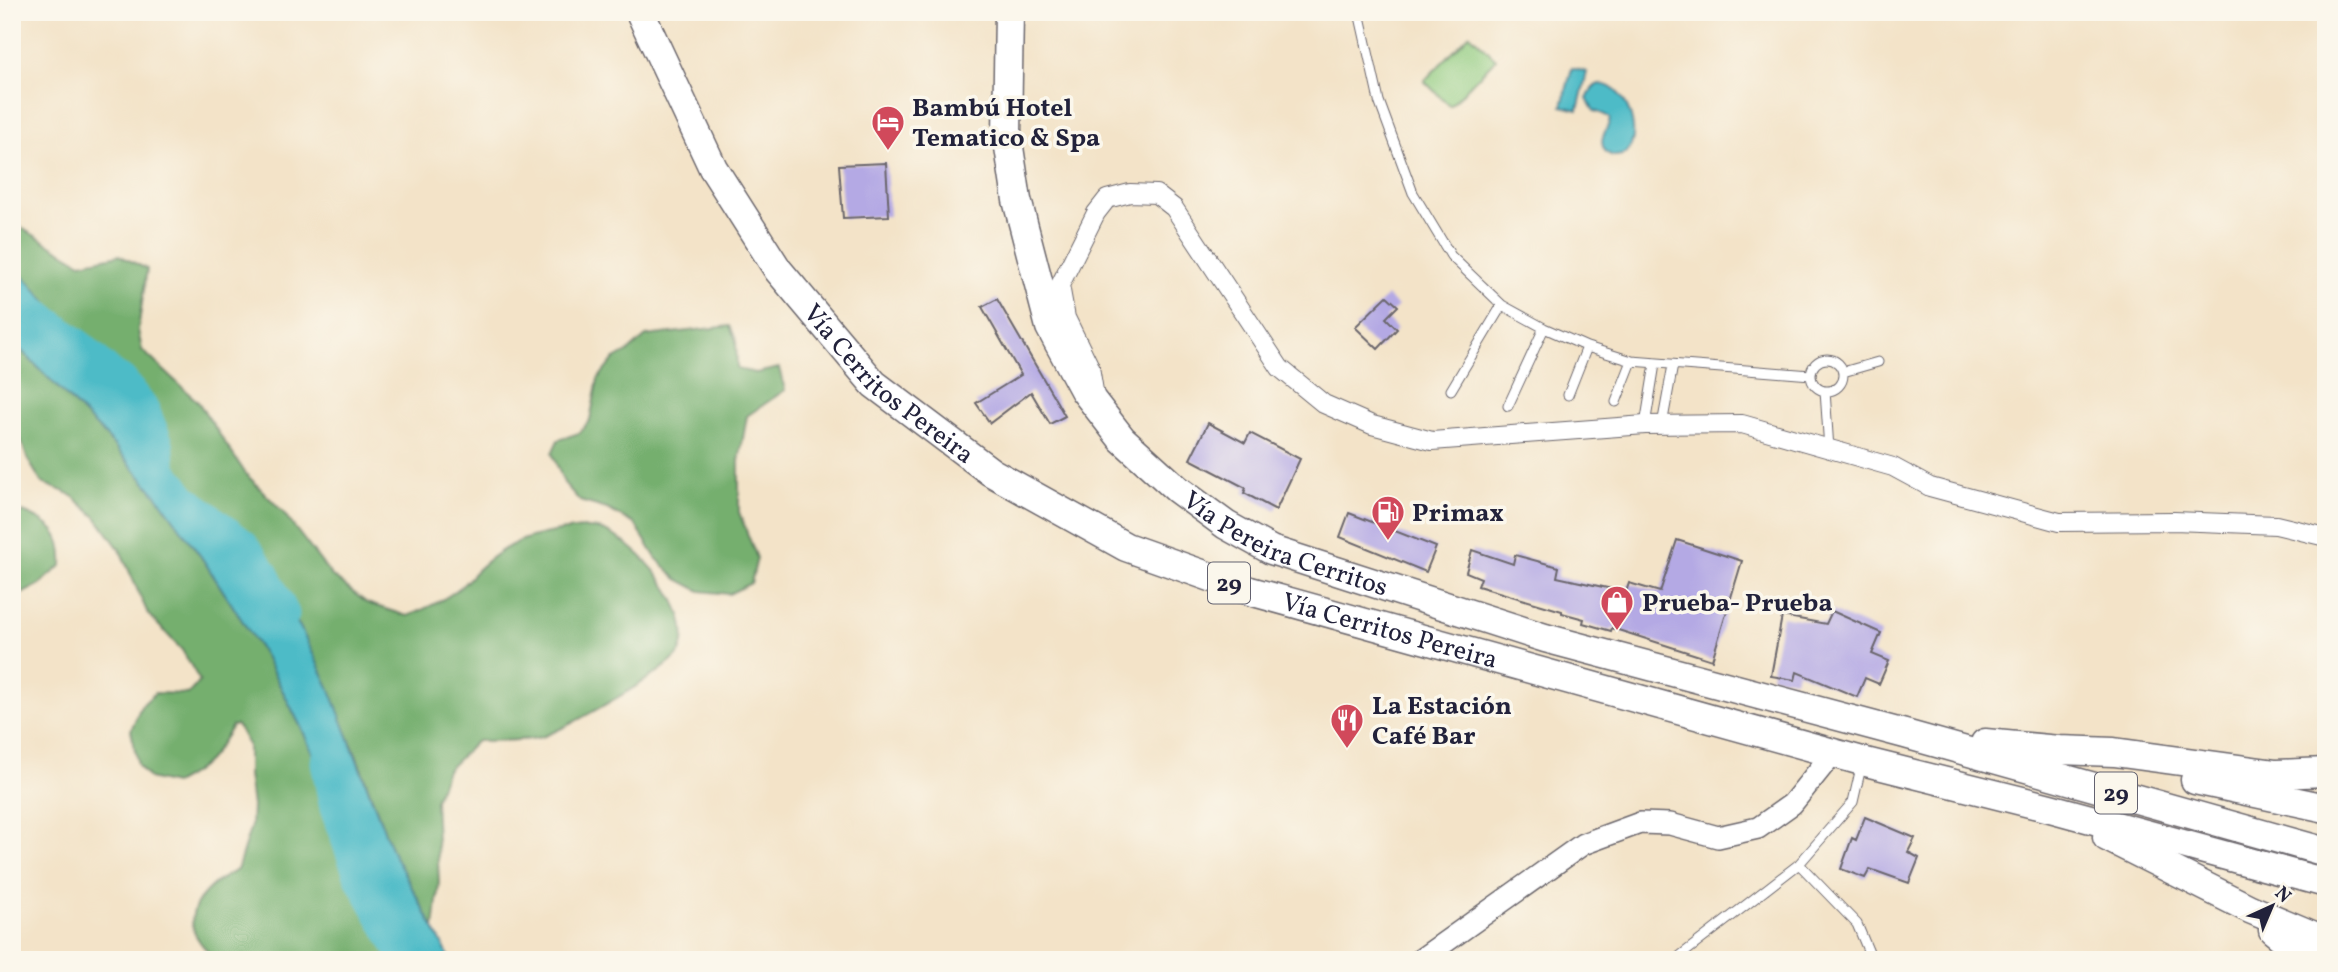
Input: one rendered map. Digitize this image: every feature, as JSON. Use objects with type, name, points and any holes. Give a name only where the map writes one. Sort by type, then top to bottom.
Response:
[{"type":"highway","name":"Vía Cerritos Pereira","points":[[639,12],[713,168],[778,270],[874,384],[990,472],[1126,547],[1250,591],[1862,761],[2050,808]]},
{"type":"highway","name":"Vía Pereira Cerritos","points":[[1009,12],[1007,134],[1017,200],[1050,327],[1084,390],[1097,408],[1122,439],[1177,489],[1226,525],[1271,550],[1545,638],[1905,734]]},
{"type":"highway","points":[[1905,734],[2059,750],[2114,752],[2276,774],[2326,772]]},
{"type":"highway","name":"29","points":[[1905,734],[2326,852]]},
{"type":"highway","points":[[2059,750],[2326,808]]},
{"type":"highway","points":[[2050,808],[2250,909],[2326,941]]},
{"type":"highway","name":"29","points":[[2050,808],[2324,882]]},
{"type":"highway","points":[[2197,882],[2274,931],[2310,960]]},
{"type":"street","points":[[1097,408],[1090,368],[1066,318],[1060,285],[1096,213],[1107,199],[1130,193],[1156,194],[1174,208],[1280,368],[1324,404],[1372,425],[1432,441],[1653,425],[1741,424],[1894,467],[1930,487],[2059,522],[2276,525],[2326,537]]},
{"type":"street","points":[[1420,960],[1583,844],[1640,823],[1670,824],[1718,837],[1758,828],[1792,804],[1833,753]]},
{"type":"lane","points":[[1359,12],[1386,123],[1413,192],[1451,256],[1503,305],[1544,328],[1587,347],[1632,361],[1811,375]]},
{"type":"lane","points":[[1451,390],[1503,305]]},
{"type":"lane","points":[[1508,405],[1544,328]]},
{"type":"lane","points":[[1567,396],[1587,347]]},
{"type":"lane","points":[[1825,359],[1833,360],[1843,372],[1843,379],[1833,391],[1825,391],[1813,383],[1811,375],[1812,368],[1825,359]]},
{"type":"lane","points":[[1616,402],[1632,361]]},
{"type":"lane","points":[[1843,372],[1878,362]]},
{"type":"lane","points":[[1653,425],[1655,364]]},
{"type":"lane","points":[[1653,425],[1673,365]]},
{"type":"lane","points":[[1825,391],[1829,450]]},
{"type":"lane","points":[[1680,956],[1799,864],[1853,802],[1862,761]]},
{"type":"lane","points":[[1799,864],[1857,924],[1870,955],[1869,960]]},
{"type":"green space","points":[[1470,34],[1496,59],[1450,106],[1424,81]]},
{"type":"green space","points":[[12,222],[81,263],[119,255],[147,269],[138,330],[142,350],[198,402],[246,474],[282,511],[331,575],[367,603],[407,616],[452,593],[489,560],[516,543],[531,537],[585,528],[599,529],[630,547],[661,579],[673,598],[681,617],[684,635],[680,652],[658,672],[552,733],[534,739],[477,741],[447,770],[435,800],[439,882],[434,929],[392,851],[355,752],[300,627],[262,573],[157,444],[110,375],[12,266]]},
{"type":"green space","points":[[730,326],[736,340],[737,369],[756,373],[779,368],[785,390],[747,416],[739,461],[739,512],[757,558],[751,583],[729,594],[700,591],[677,579],[656,558],[635,524],[607,509],[580,501],[564,483],[552,453],[558,440],[579,433],[590,420],[598,379],[613,360],[629,351],[646,336]]},
{"type":"green space","points":[[12,341],[106,436],[158,497],[202,558],[265,656],[303,731],[375,889],[409,939],[417,960],[220,960],[211,955],[200,942],[194,931],[194,909],[207,890],[237,870],[251,826],[248,745],[237,725],[232,726],[208,760],[174,784],[149,778],[138,765],[131,730],[141,706],[155,693],[188,694],[200,681],[182,650],[148,614],[120,550],[96,517],[70,494],[42,483],[28,460],[12,415]]},
{"type":"green space","points":[[23,512],[54,531],[61,545],[62,565],[39,585],[12,599],[12,517]]},
{"type":"water","points":[[1572,68],[1587,72],[1578,110],[1562,106]]},
{"type":"water","points":[[1599,84],[1611,87],[1627,107],[1633,133],[1626,153],[1612,156],[1602,144],[1609,118],[1594,111],[1587,99],[1593,87]]},
{"type":"water","points":[[12,266],[110,375],[157,444],[262,573],[300,627],[329,687],[392,851],[451,960],[417,960],[409,939],[375,889],[303,731],[265,656],[202,558],[158,497],[106,436],[12,341]]},
{"type":"building","points":[[886,163],[889,216],[843,218],[839,165]]},
{"type":"building","points":[[1387,296],[1398,306],[1386,318],[1397,329],[1378,349],[1355,327]]},
{"type":"building","points":[[997,299],[1065,416],[1050,424],[1031,392],[990,423],[976,403],[1021,375],[982,307]]},
{"type":"building","points":[[1208,423],[1245,443],[1250,433],[1300,459],[1276,510],[1244,493],[1246,488],[1190,459]]},
{"type":"building","name":"Primax","points":[[1349,513],[1436,547],[1426,572],[1340,537]]},
{"type":"building","points":[[1677,540],[1742,561],[1712,660],[1612,628],[1611,631],[1583,623],[1584,619],[1562,611],[1478,586],[1481,578],[1466,572],[1472,550],[1513,564],[1515,555],[1559,567],[1557,577],[1626,592],[1629,583],[1660,592]]},
{"type":"building","points":[[1832,611],[1881,633],[1872,654],[1889,661],[1879,684],[1865,678],[1857,697],[1797,672],[1795,680],[1771,676],[1782,616],[1826,624]]},
{"type":"building","points":[[1865,817],[1915,838],[1908,852],[1919,858],[1909,883],[1870,869],[1865,878],[1841,869],[1852,838],[1856,840]]},
{"type":"waterway","points":[[12,296],[121,381],[143,410],[157,444],[160,470],[183,499],[241,544],[262,573],[283,614]]},
{"type":"waterway","points":[[327,762],[336,808],[361,877],[407,960]]},
{"type":"place","name":"Bambú Hotel Tematico & Spa","points":[[888,152]]},
{"type":"place","name":"Primax","points":[[1388,542]]},
{"type":"place","name":"Prueba- Prueba","points":[[1617,632]]},
{"type":"place","name":"La Estación Café Bar","points":[[1347,750]]}]
